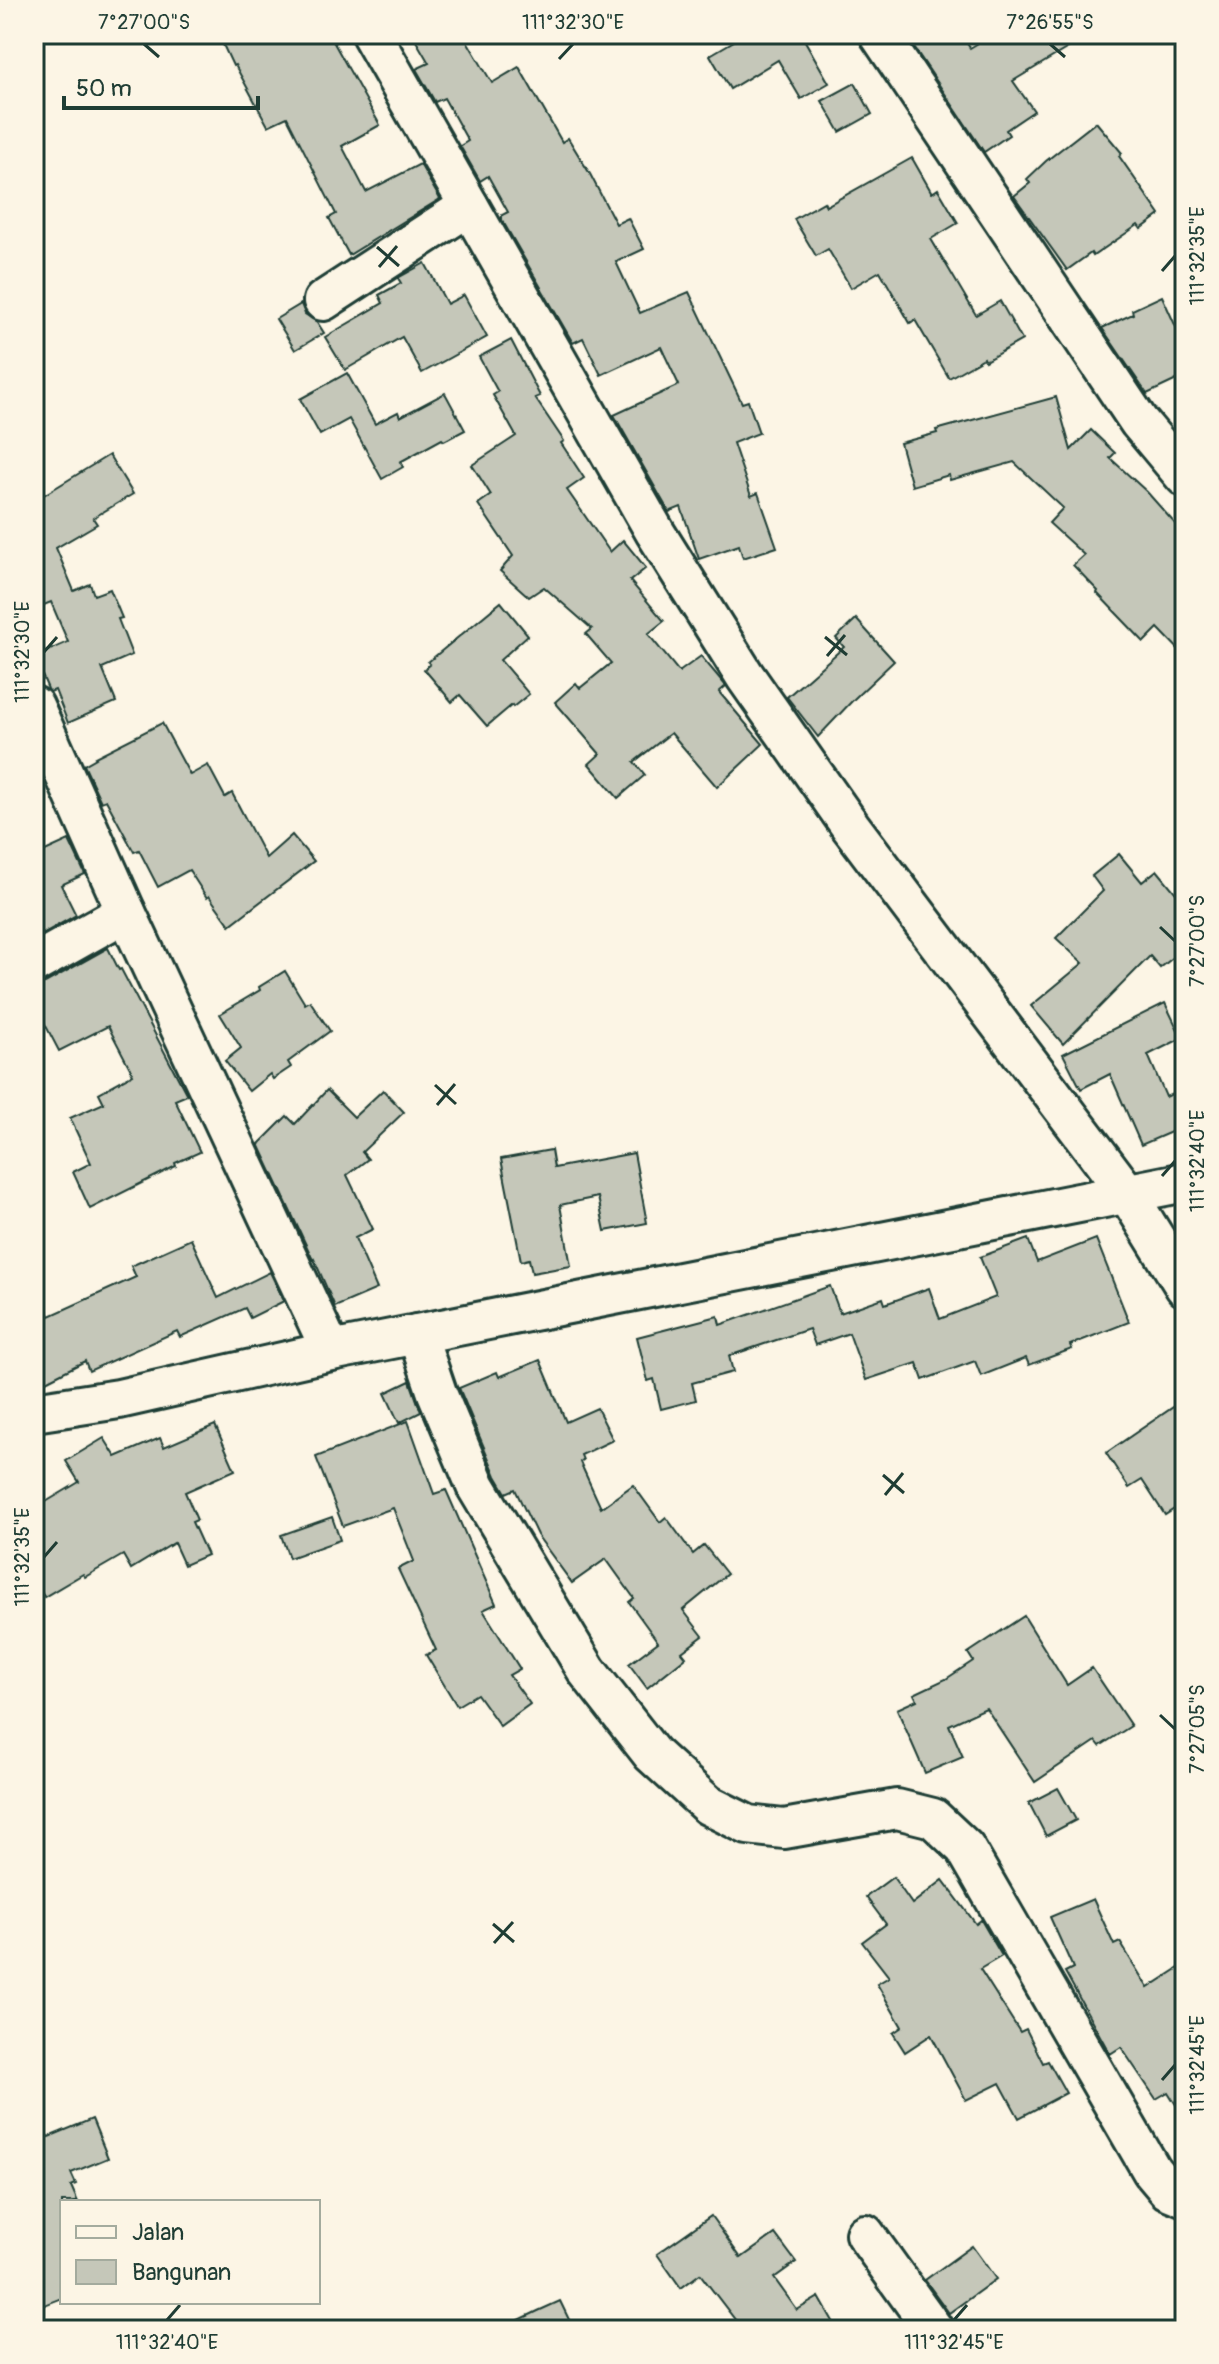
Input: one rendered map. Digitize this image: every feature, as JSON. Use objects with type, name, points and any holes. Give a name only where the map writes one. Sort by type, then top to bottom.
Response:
[{"type":"street","points":[[371,34],[655,532],[745,676],[851,827],[1127,1193],[1185,1287]]},
{"type":"street","points":[[879,34],[1139,422],[1185,477]]},
{"type":"street","points":[[323,301],[469,206]]},
{"type":"street","points":[[34,706],[126,912],[331,1351]]},
{"type":"street","points":[[34,964],[126,912]]},
{"type":"street","points":[[34,1412],[119,1399],[331,1351],[1185,1182]]},
{"type":"street","points":[[417,1334],[437,1393],[476,1486],[587,1671],[652,1754],[708,1805],[748,1825],[784,1829],[897,1809],[933,1818],[965,1848],[1152,2171],[1168,2190],[1185,2197]]},
{"type":"street","points":[[865,2234],[934,2330]]},
{"type":"building","points":[[218,34],[329,34],[380,125],[342,146],[366,192],[420,164],[440,199],[349,255],[329,218],[336,214],[287,117],[268,126]]},
{"type":"building","points":[[412,34],[463,34],[492,83],[519,67],[562,142],[568,138],[616,224],[628,218],[644,249],[616,262],[640,313],[689,292],[742,403],[748,401],[759,433],[733,443],[751,496],[758,493],[777,547],[743,558],[739,545],[699,559],[681,507],[669,512],[614,415],[679,385],[661,347],[601,375],[583,338],[573,343],[502,220],[502,215],[508,212],[488,176],[480,181],[460,146],[468,141],[444,98],[435,102],[416,69],[429,63]]},
{"type":"building","points":[[746,34],[801,34],[829,83],[801,99],[778,60],[730,89],[710,55]]},
{"type":"building","points":[[905,34],[961,34],[970,48],[993,34],[1091,34],[1013,81],[1034,111],[1006,130],[1009,135],[984,152]]},
{"type":"building","points":[[855,83],[872,114],[840,132],[822,101]]},
{"type":"building","points":[[1096,122],[1122,153],[1119,156],[1160,215],[1141,229],[1138,225],[1067,270],[1014,196],[1030,183],[1027,179],[1046,161]]},
{"type":"building","points":[[912,158],[932,193],[938,189],[958,223],[931,239],[976,315],[1000,301],[1022,340],[949,378],[915,320],[910,323],[880,271],[851,288],[828,249],[816,256],[794,219],[824,202],[826,206]]},
{"type":"building","points":[[425,263],[447,304],[464,295],[487,337],[422,373],[402,337],[345,370],[325,337],[383,303],[379,295],[401,283],[398,278]]},
{"type":"building","points":[[1162,296],[1176,327],[1185,323],[1185,376],[1147,394],[1102,328]]},
{"type":"building","points":[[301,304],[305,314],[317,322],[324,333],[295,350],[276,319]]},
{"type":"building","points":[[511,340],[540,396],[535,398],[584,478],[567,490],[610,552],[623,540],[646,568],[630,581],[664,621],[648,634],[679,672],[701,656],[726,686],[719,692],[763,744],[717,787],[671,733],[634,762],[645,775],[618,798],[589,764],[600,754],[555,702],[576,683],[580,688],[611,663],[586,634],[592,629],[544,587],[529,597],[500,571],[513,556],[478,504],[491,495],[472,465],[516,436],[493,395],[498,392],[479,357]]},
{"type":"building","points":[[347,373],[375,424],[398,412],[400,417],[445,393],[465,430],[400,462],[403,467],[382,479],[349,419],[320,435],[300,399]]},
{"type":"building","points":[[1056,397],[1071,450],[1091,430],[1115,453],[1110,458],[1147,492],[1185,535],[1185,656],[1158,628],[1144,642],[1097,593],[1073,565],[1084,555],[1049,523],[1063,508],[1014,462],[950,480],[949,475],[912,486],[900,443]]},
{"type":"building","points":[[109,455],[133,494],[93,518],[97,524],[56,548],[74,591],[90,584],[94,595],[110,589],[132,655],[102,668],[116,702],[68,723],[55,690],[50,692],[48,689],[34,657],[68,642],[51,602],[34,609],[34,501]]},
{"type":"building","points":[[501,602],[528,635],[500,660],[529,694],[487,726],[460,695],[452,702],[424,669],[430,664],[428,662]]},
{"type":"building","points":[[856,619],[894,661],[818,737],[787,697],[844,647],[836,638]]},
{"type":"building","points":[[162,723],[190,775],[208,765],[225,797],[232,793],[266,858],[292,835],[314,861],[230,925],[189,870],[158,887],[139,850],[134,852],[106,800],[101,802],[84,765]]},
{"type":"building","points":[[69,840],[85,874],[61,885],[76,915],[35,938],[34,856]]},
{"type":"building","points":[[1119,854],[1142,882],[1157,870],[1185,904],[1185,948],[1160,968],[1150,956],[1063,1044],[1031,1006],[1083,963],[1056,938],[1103,891],[1092,876]]},
{"type":"building","points":[[108,948],[187,1095],[175,1100],[200,1152],[90,1209],[73,1172],[91,1163],[70,1118],[104,1103],[99,1093],[133,1074],[108,1026],[59,1051],[34,1003],[34,986]]},
{"type":"building","points":[[285,971],[305,1004],[310,1001],[330,1031],[288,1062],[291,1067],[273,1079],[270,1074],[249,1091],[225,1061],[241,1048],[220,1014]]},
{"type":"building","points":[[1165,1003],[1182,1038],[1148,1055],[1166,1097],[1185,1088],[1185,1126],[1141,1145],[1110,1074],[1081,1089],[1063,1054]]},
{"type":"building","points":[[327,1090],[354,1117],[383,1090],[404,1112],[362,1152],[368,1159],[347,1175],[373,1229],[355,1238],[377,1289],[335,1307],[259,1144],[287,1116],[295,1124]]},
{"type":"building","points":[[551,1150],[554,1168],[634,1153],[647,1223],[605,1231],[598,1197],[560,1205],[571,1266],[532,1273],[529,1259],[521,1261],[501,1159]]},
{"type":"building","points":[[191,1239],[218,1298],[270,1272],[284,1301],[250,1318],[245,1308],[180,1337],[177,1331],[89,1371],[85,1361],[34,1387],[34,1285],[50,1316],[136,1277],[131,1266]]},
{"type":"building","points":[[1028,1239],[1037,1262],[1096,1239],[1129,1322],[1029,1365],[1026,1358],[981,1376],[975,1361],[923,1380],[917,1363],[866,1380],[849,1333],[815,1345],[809,1329],[729,1356],[733,1372],[692,1383],[696,1400],[661,1409],[654,1379],[648,1381],[637,1337],[718,1316],[720,1325],[830,1286],[840,1313],[883,1298],[885,1304],[929,1288],[940,1319],[996,1297],[980,1257]]},
{"type":"building","points":[[540,1360],[566,1422],[597,1408],[613,1440],[581,1455],[583,1460],[580,1462],[601,1508],[633,1485],[660,1522],[666,1517],[693,1554],[704,1545],[727,1574],[683,1610],[703,1636],[682,1652],[686,1657],[647,1688],[629,1664],[658,1642],[629,1602],[634,1598],[606,1559],[572,1583],[537,1535],[515,1489],[506,1493],[496,1476],[459,1388],[497,1372],[499,1377]]},
{"type":"building","points":[[410,1381],[421,1412],[399,1423],[385,1393]]},
{"type":"building","points":[[1185,1399],[1185,1502],[1165,1515],[1142,1480],[1129,1488],[1106,1453]]},
{"type":"building","points":[[408,1421],[434,1494],[446,1490],[496,1604],[483,1610],[520,1669],[509,1675],[530,1704],[500,1726],[477,1694],[457,1706],[426,1655],[436,1650],[398,1569],[414,1561],[393,1508],[343,1526],[316,1457]]},
{"type":"building","points":[[215,1425],[235,1470],[185,1492],[197,1520],[192,1522],[207,1555],[184,1565],[174,1543],[131,1569],[123,1555],[44,1597],[34,1579],[34,1509],[79,1482],[66,1461],[104,1438],[116,1457],[160,1438],[164,1447]]},
{"type":"building","points":[[332,1517],[340,1540],[289,1558],[281,1535]]},
{"type":"building","points":[[1024,1616],[1067,1685],[1092,1668],[1131,1726],[1100,1746],[1096,1741],[1035,1782],[986,1708],[949,1725],[963,1757],[925,1773],[897,1709],[917,1700],[914,1694],[946,1679],[973,1661],[968,1653]]},
{"type":"building","points":[[1058,1788],[1076,1820],[1046,1836],[1029,1803]]},
{"type":"building","points":[[893,1877],[912,1904],[943,1880],[976,1924],[981,1920],[1002,1956],[980,1969],[1020,2032],[1026,2029],[1043,2063],[1048,2061],[1066,2093],[1019,2118],[1000,2083],[966,2100],[931,2035],[905,2052],[893,2033],[902,2027],[877,1984],[889,1977],[862,1942],[886,1924],[866,1897]]},
{"type":"building","points":[[1093,1899],[1114,1945],[1120,1942],[1148,1988],[1185,1964],[1185,2119],[1168,2092],[1156,2099],[1121,2047],[1110,2054],[1065,1972],[1073,1968],[1050,1917]]},
{"type":"building","points":[[92,2119],[108,2158],[71,2173],[76,2184],[71,2186],[77,2200],[60,2200],[60,2299],[34,2309],[34,2143]]},
{"type":"building","points":[[711,2216],[741,2258],[775,2234],[796,2262],[774,2278],[797,2310],[819,2297],[838,2330],[743,2330],[700,2274],[681,2288],[657,2254]]},
{"type":"building","points":[[972,2246],[996,2279],[949,2313],[925,2280]]},
{"type":"building","points":[[560,2301],[574,2330],[498,2330],[538,2311]]}]
